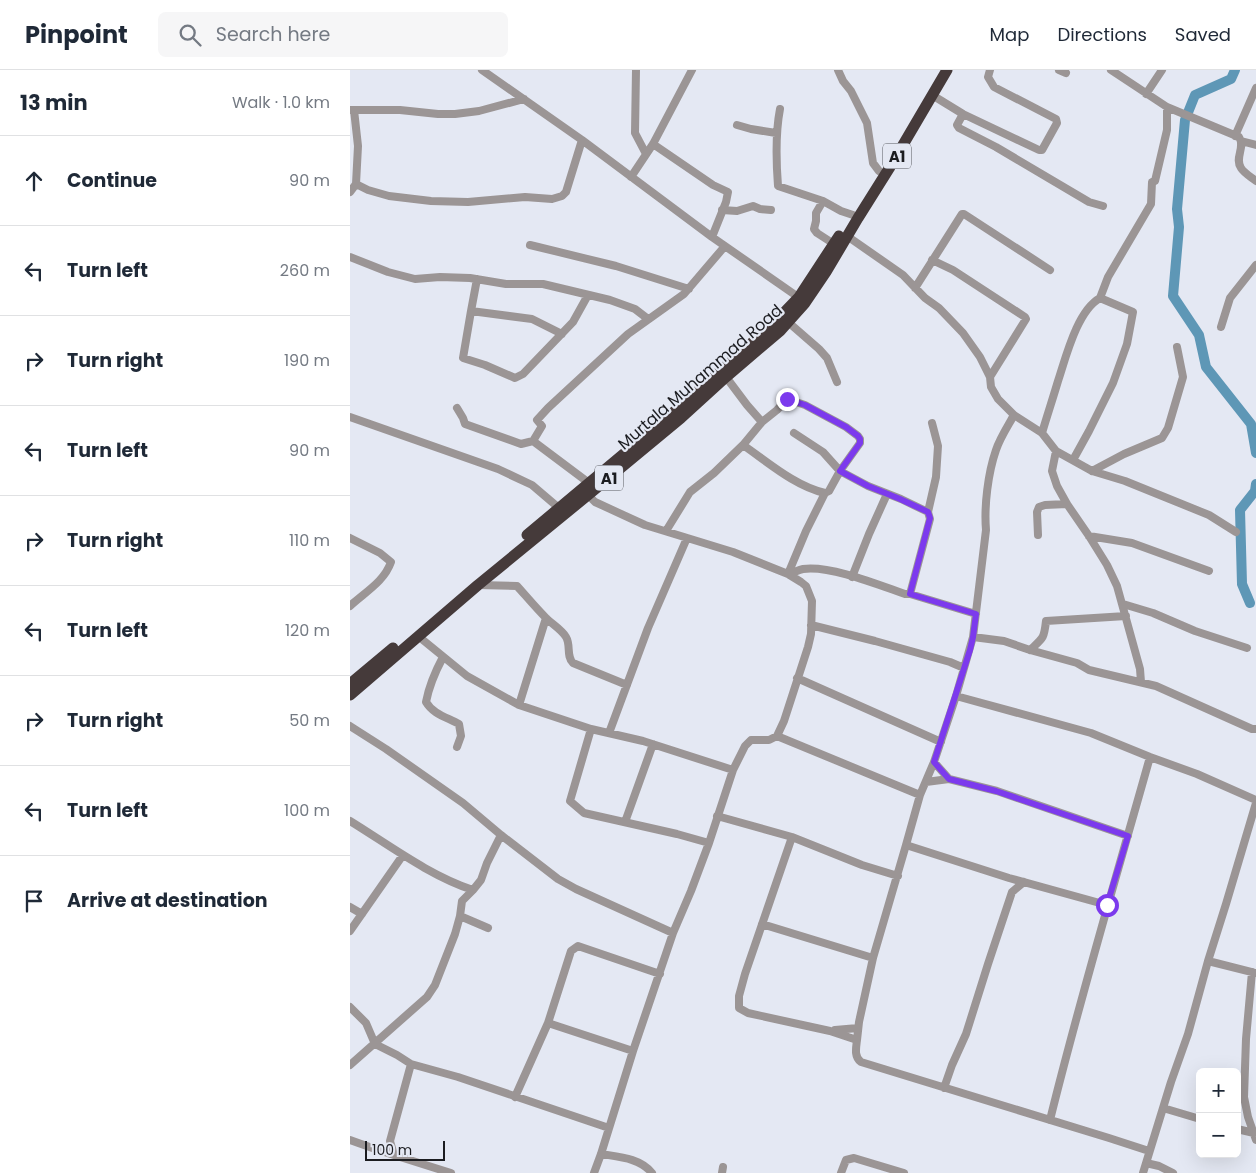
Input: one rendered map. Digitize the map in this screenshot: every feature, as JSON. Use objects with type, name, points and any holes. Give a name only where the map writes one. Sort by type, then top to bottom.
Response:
[{"type":"highway","name":"A1","points":[[842,239],[853,215],[938,70]]},
{"type":"highway","name":"A1","points":[[842,239],[890,167],[947,70]]},
{"type":"highway","name":"Murtala Muhammad Road","points":[[350,684],[588,496],[624,460],[772,339],[788,322],[842,239]]},
{"type":"highway","name":"Murtala Muhammad Road","points":[[678,414],[772,325],[802,300]]},
{"type":"highway","name":"Murtala Muhammad Road","points":[[350,695],[418,636],[434,617],[559,508],[589,483],[624,460]]},
{"type":"street","points":[[636,70],[635,133],[646,154]]},
{"type":"street","points":[[631,177],[652,144],[692,70]]},
{"type":"street","points":[[838,70],[867,123],[873,163],[879,171]]},
{"type":"street","points":[[932,95],[963,114],[1042,150],[1057,123],[1056,119],[994,87],[988,77],[990,70]]},
{"type":"street","points":[[1111,70],[1170,108],[1256,145]]},
{"type":"street","points":[[1146,94],[1162,70]]},
{"type":"street","points":[[484,71],[802,300]]},
{"type":"street","points":[[1238,138],[1256,88]]},
{"type":"street","points":[[524,99],[479,111],[455,114],[400,110],[352,110],[358,146],[353,174],[356,184],[368,190],[389,196],[431,201],[468,202],[525,196],[556,198],[566,192],[582,140]]},
{"type":"street","points":[[1042,433],[1071,341],[1088,311],[1095,301],[1100,298],[1108,277],[1151,204],[1152,182],[1155,181],[1170,108]]},
{"type":"street","points":[[780,109],[776,133],[778,186],[823,201],[853,215]]},
{"type":"street","points":[[963,114],[957,125],[959,128],[996,147],[1089,202],[1103,206]]},
{"type":"street","points":[[737,125],[776,133]]},
{"type":"street","points":[[1238,138],[1242,144],[1238,158],[1239,164],[1242,170],[1256,181]]},
{"type":"street","points":[[652,144],[713,185],[728,192],[712,237]]},
{"type":"street","points":[[350,192],[356,184]]},
{"type":"street","points":[[823,201],[816,213],[814,228],[817,233],[842,239],[903,275],[963,333],[980,357],[990,377],[991,387],[998,399],[1014,415],[1042,433],[1056,451],[1092,471],[1125,481],[1209,515],[1236,532]]},
{"type":"street","points":[[722,210],[737,211],[753,206],[771,210]]},
{"type":"street","points":[[916,288],[962,214],[1050,270]]},
{"type":"street","points":[[530,245],[616,266],[688,289]]},
{"type":"street","points":[[457,408],[465,424],[521,444],[533,441],[542,426],[537,420],[548,408],[628,334],[684,294],[726,246]]},
{"type":"street","points":[[350,257],[388,272],[415,279],[440,277],[477,279],[506,284],[543,284],[610,300],[635,309],[648,319]]},
{"type":"street","points":[[932,260],[953,270],[1026,319],[990,377]]},
{"type":"street","points":[[1221,326],[1230,298],[1256,265]]},
{"type":"street","points":[[477,279],[463,358],[515,378],[522,374],[573,322],[588,295]]},
{"type":"street","points":[[1072,460],[1113,383],[1126,344],[1133,312],[1100,298]]},
{"type":"street","points":[[470,311],[532,319],[562,334]]},
{"type":"street","points":[[788,322],[819,348],[827,358],[837,382]]},
{"type":"street","points":[[1092,471],[1124,454],[1162,438],[1168,428],[1183,378],[1177,347]]},
{"type":"street","points":[[726,377],[762,422]]},
{"type":"street","points":[[666,531],[690,492],[743,446],[762,422],[787,399],[805,405],[846,427],[858,436],[860,443],[840,471],[829,491],[825,493],[788,574]]},
{"type":"street","points":[[1014,415],[996,449],[990,475],[984,512],[986,530],[973,637],[941,742],[920,795],[873,958],[858,1028],[856,1055],[861,1062],[1149,1151]]},
{"type":"street","points":[[350,417],[498,469],[532,485],[559,508]]},
{"type":"street","points":[[910,594],[930,518],[928,512],[936,477],[938,446],[932,423]]},
{"type":"street","points":[[794,433],[823,452],[840,471],[868,486],[928,512]]},
{"type":"street","points":[[533,441],[589,483]]},
{"type":"street","points":[[743,446],[785,475],[813,490],[825,493]]},
{"type":"street","points":[[1056,451],[1052,471],[1057,486],[1107,565],[1118,586],[1140,669],[1141,682]]},
{"type":"street","points":[[852,577],[887,494]]},
{"type":"street","points":[[588,496],[595,502],[645,525],[733,552],[788,574],[806,586],[812,601],[811,634],[808,647],[784,721],[777,736],[769,740],[750,740],[733,770],[709,843],[673,933],[633,1051],[602,1154],[594,1173]]},
{"type":"street","points":[[1038,535],[1037,512],[1039,507],[1068,504]]},
{"type":"street","points":[[1089,536],[1132,543],[1209,571]]},
{"type":"street","points":[[350,538],[380,553],[391,562],[388,570],[380,580],[351,604]]},
{"type":"street","points":[[609,733],[648,628],[687,538]]},
{"type":"street","points":[[788,574],[804,569],[826,570],[860,578],[906,594],[976,614]]},
{"type":"street","points":[[478,584],[517,586],[566,637],[569,643],[570,660],[573,663],[627,685]]},
{"type":"street","points":[[1123,604],[1247,648]]},
{"type":"street","points":[[1030,650],[1045,634],[1046,621],[1126,616]]},
{"type":"street","points":[[519,704],[546,618]]},
{"type":"street","points":[[811,625],[950,662],[964,668]]},
{"type":"street","points":[[418,636],[467,676],[519,704],[591,729],[653,744],[733,770]]},
{"type":"street","points":[[973,637],[1004,641],[1077,663],[1089,670],[1156,686],[1252,729],[1256,729]]},
{"type":"street","points":[[443,657],[434,674],[426,702],[430,709],[459,724],[460,736],[457,747]]},
{"type":"street","points":[[797,678],[941,742]]},
{"type":"street","points":[[956,696],[1090,733],[1197,774],[1256,801],[1188,1034],[1143,1173]]},
{"type":"street","points":[[350,726],[463,803],[501,835],[564,882],[673,933]]},
{"type":"street","points":[[591,729],[570,801],[584,813],[709,843]]},
{"type":"street","points":[[777,736],[920,795]]},
{"type":"street","points":[[625,822],[653,744]]},
{"type":"street","points":[[1050,1120],[1063,1065],[1107,905],[1150,757]]},
{"type":"street","points":[[934,762],[949,779]]},
{"type":"street","points":[[926,782],[949,779],[996,791],[1128,836]]},
{"type":"street","points":[[717,816],[792,837],[862,865],[898,876]]},
{"type":"street","points":[[350,820],[403,855],[461,886],[473,890]]},
{"type":"street","points":[[462,901],[481,880],[501,835]]},
{"type":"street","points":[[792,837],[739,996],[739,1008],[762,1017],[830,1031],[857,1040]]},
{"type":"street","points":[[906,845],[1009,878],[1107,905]]},
{"type":"street","points":[[350,931],[403,855]]},
{"type":"street","points":[[944,1088],[966,1034],[1012,892],[1009,878]]},
{"type":"street","points":[[1012,892],[1024,882]]},
{"type":"street","points":[[350,1065],[427,998],[435,985],[455,934],[462,901],[461,886]]},
{"type":"street","points":[[350,907],[362,914]]},
{"type":"street","points":[[460,916],[488,928]]},
{"type":"street","points":[[762,924],[873,958]]},
{"type":"street","points":[[515,1097],[548,1023],[571,951],[578,946],[660,974]]},
{"type":"street","points":[[1208,961],[1254,972],[1246,1039],[1244,1097],[1252,1117],[1255,1136]]},
{"type":"street","points":[[350,1007],[366,1023],[375,1044],[411,1064],[458,1077],[609,1128]]},
{"type":"street","points":[[548,1023],[633,1051]]},
{"type":"street","points":[[830,1031],[858,1028]]},
{"type":"street","points":[[394,1155],[390,1142],[411,1064]]},
{"type":"street","points":[[1163,1108],[1196,1118]]},
{"type":"street","points":[[1241,1131],[1255,1136]]},
{"type":"street","points":[[350,1140],[451,1173]]},
{"type":"street","points":[[378,1150],[390,1142]]},
{"type":"street","points":[[602,1154],[632,1160],[644,1165],[652,1173]]},
{"type":"street","points":[[841,1173],[846,1160],[854,1158],[904,1173]]},
{"type":"street","points":[[1146,1163],[1159,1166],[1172,1173]]},
{"type":"waterway","points":[[1235,70],[1231,79],[1195,95],[1185,120],[1177,209],[1179,227],[1173,296],[1199,335],[1206,367],[1251,424],[1256,453]]},
{"type":"waterway","points":[[1250,603],[1242,584],[1240,510],[1255,491],[1256,484]]},
{"type":"route","points":[[787,399],[805,405],[846,427],[858,436],[860,443],[840,471],[868,486],[928,512],[930,518],[910,594],[976,614],[970,650],[934,762],[949,779],[996,791],[1128,836],[1107,905]]}]
